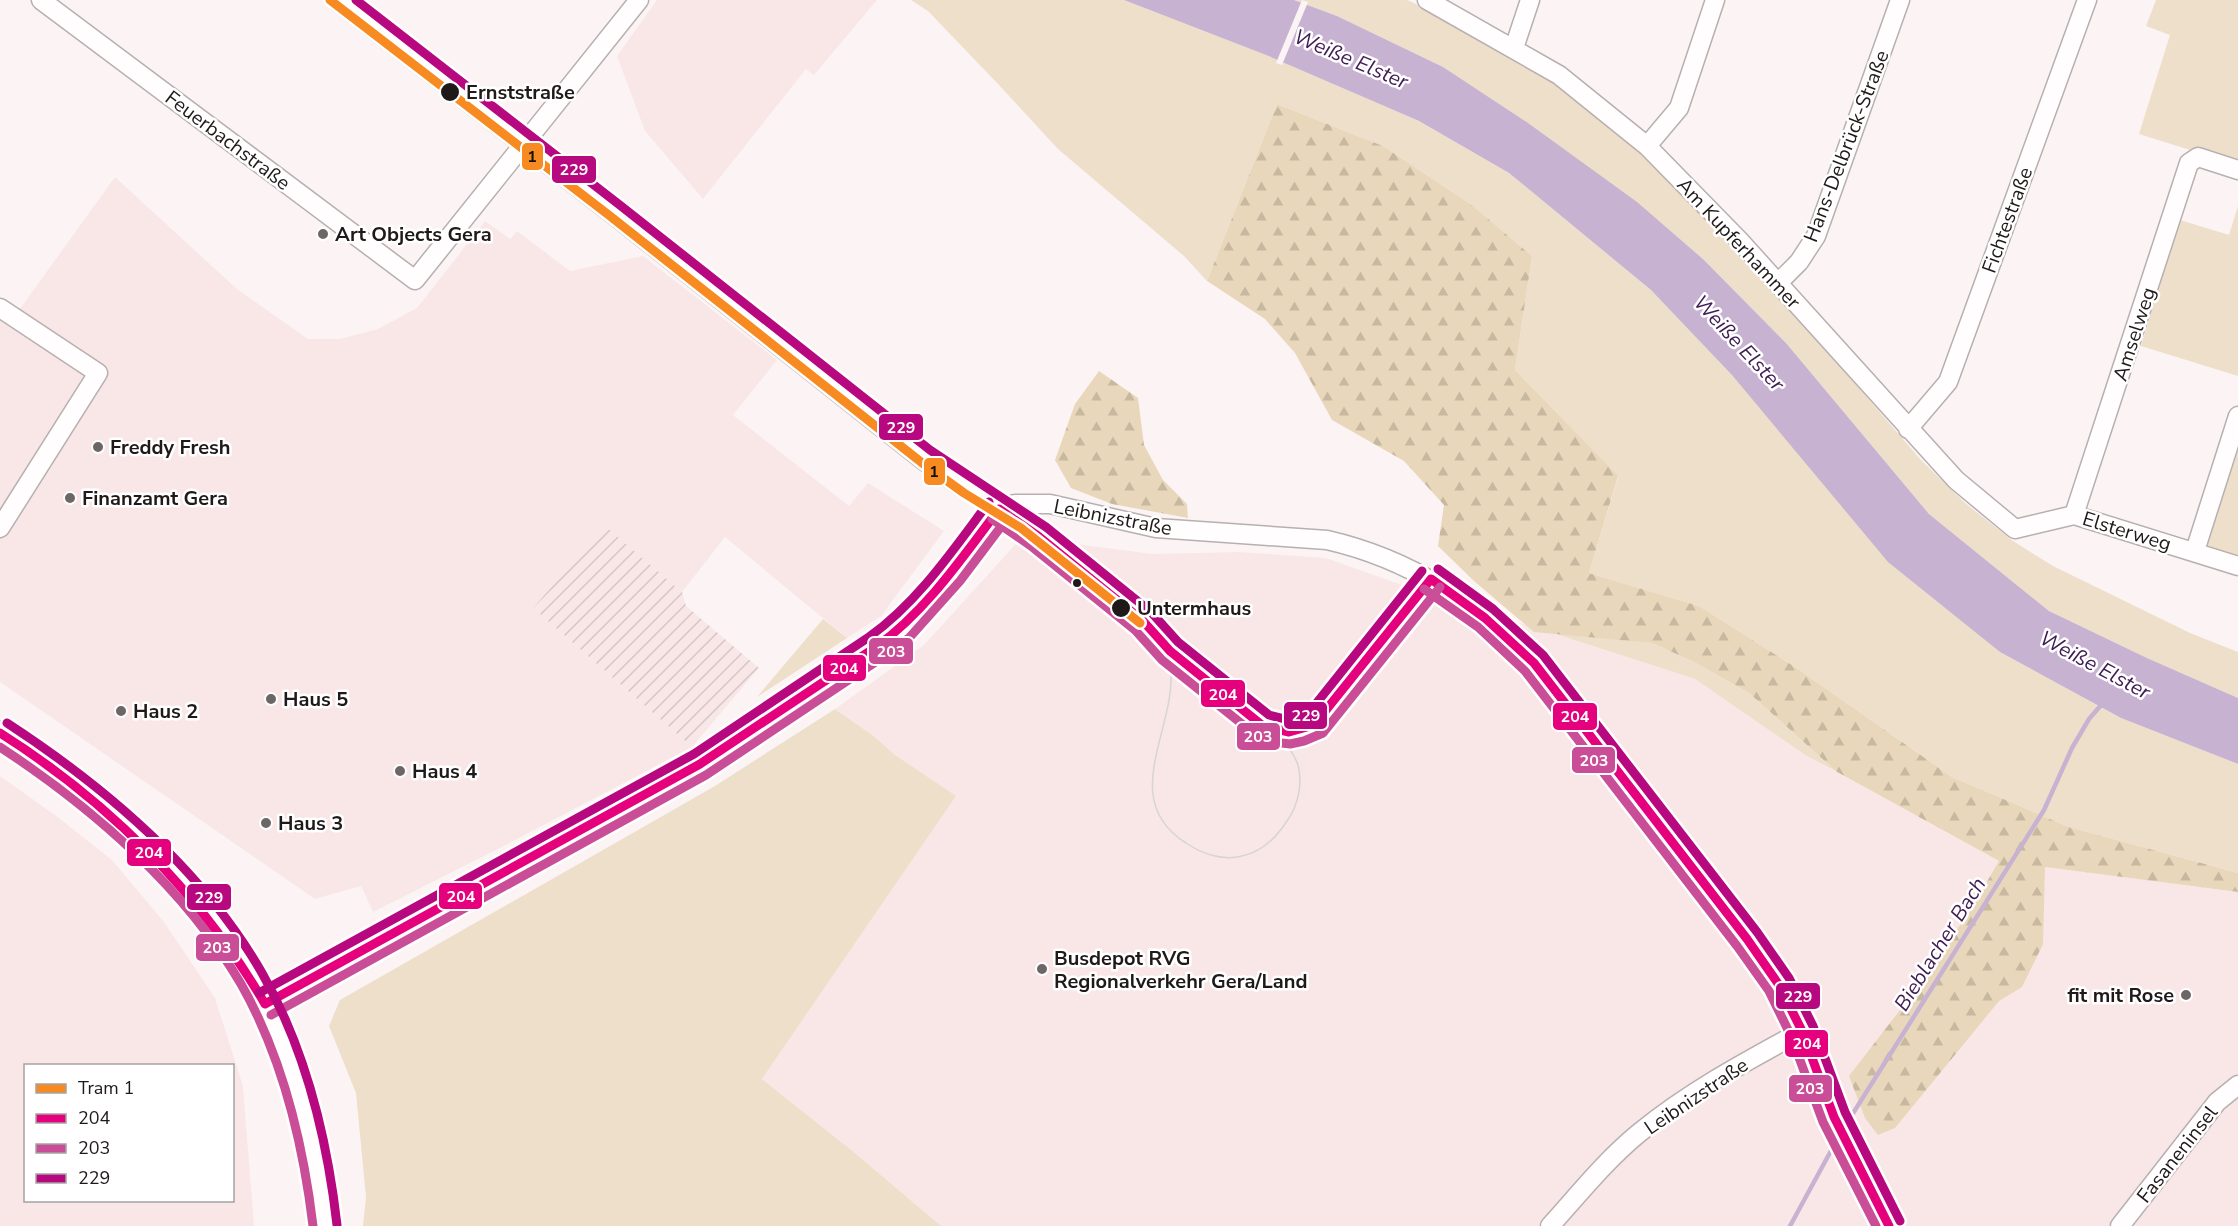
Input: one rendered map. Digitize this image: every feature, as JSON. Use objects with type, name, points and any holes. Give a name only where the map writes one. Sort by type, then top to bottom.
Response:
[{"type":"main road","points":[[0,733],[40,760],[109,814],[165,866],[200,906],[232,949],[265,1004],[302,1103],[315,1152],[325,1226]]},
{"type":"street","name":"Feuerbachstraße","points":[[41,0],[416,280],[523,145]]},
{"type":"street","points":[[265,1004],[700,764],[876,647],[900,630],[950,574],[999,509],[923,460],[764,332],[336,0]]},
{"type":"street","points":[[523,145],[639,0]]},
{"type":"street","name":"Am Kupferhammer","points":[[1427,0],[1559,75],[1647,146],[1739,240],[1956,480],[2015,529]]},
{"type":"street","points":[[1514,48],[1530,0]]},
{"type":"street","points":[[1647,146],[1678,108],[1715,0]]},
{"type":"street","name":"Hans-Delbrück-Straße","points":[[1778,283],[1799,262],[1816,236],[1900,0]]},
{"type":"street","name":"Fichtestraße","points":[[1908,429],[1948,382],[2087,0]]},
{"type":"street","name":"Amselweg","points":[[2074,515],[2190,163],[2198,157],[2238,170]]},
{"type":"street","points":[[0,308],[98,373],[0,528]]},
{"type":"street","points":[[2195,551],[2238,416]]},
{"type":"street","name":"Leibnizstraße","points":[[999,509],[1015,504],[1050,504],[1156,528],[1327,540],[1354,546],[1431,579],[1472,606],[1509,637],[1534,663],[1747,939],[1779,985],[1802,1031],[1846,1144],[1889,1226]]},
{"type":"street","name":"Elsterweg","points":[[2015,529],[2074,515],[2238,566]]},
{"type":"street","name":"Leibnizstraße","points":[[1550,1226],[1604,1166],[1638,1134],[1670,1109],[1745,1062],[1802,1031]]},
{"type":"street","name":"Fasaneninsel","points":[[2120,1226],[2217,1102],[2238,1084]]},
{"type":"shaded area","points":[[657,0],[877,0],[814,75],[806,69],[703,199],[645,131],[617,56]]},
{"type":"shaded area","points":[[911,0],[1124,0],[1266,55],[1419,121],[1509,173],[1651,290],[2000,652],[2121,718],[2238,764],[2238,873],[2069,827],[1952,777],[1795,667],[1699,606],[1589,573],[1618,477],[1515,370],[1532,256],[1472,205],[1383,146],[1277,104],[1207,281],[1184,256],[1058,149],[928,11]]},
{"type":"shaded area","points":[[1294,0],[1407,0],[1504,50],[1564,88],[1661,169],[1806,327],[1921,460],[1965,503],[2013,541],[2053,566],[2190,633],[2238,652],[2238,698],[2049,611],[1929,514],[1786,343],[1704,260],[1443,67],[1337,16]]},
{"type":"shaded area","points":[[2156,0],[2238,0],[2238,165],[2139,134],[2170,35],[2146,26]]},
{"type":"shaded area","points":[[115,177],[237,289],[308,339],[340,339],[378,329],[417,308],[485,221],[510,239],[517,231],[570,271],[643,256],[777,360],[733,415],[849,506],[868,483],[944,531],[881,616],[847,638],[725,537],[682,592],[605,527],[533,608],[692,747],[373,912],[361,886],[315,899],[0,682],[0,319],[9,324]]},
{"type":"shaded area","points":[[2238,206],[2238,376],[2141,346],[2180,220],[2229,235]]},
{"type":"shaded area","points":[[2238,432],[2238,559],[2203,547]]},
{"type":"shaded area","points":[[605,526],[682,592],[686,606],[759,668],[692,747],[533,608]]},
{"type":"shaded area","points":[[1022,537],[1153,554],[1240,552],[1326,558],[1402,585],[1695,679],[1805,755],[1999,861],[2238,892],[2238,1226],[941,1226],[855,1153],[762,1079],[955,797],[835,709],[924,645]]},
{"type":"shaded area","points":[[823,619],[847,638],[757,697]]},
{"type":"shaded area","points":[[1546,631],[1652,643],[1694,662],[1749,693],[1837,772],[1805,755],[1695,679]]},
{"type":"shaded area","points":[[835,709],[875,737],[895,755],[956,796],[762,1079],[855,1153],[941,1226],[363,1226],[366,1197],[356,1093],[329,1026],[340,1000],[715,786]]},
{"type":"shaded area","points":[[0,776],[55,815],[112,860],[164,922],[215,998],[243,1086],[254,1226],[0,1226]]},
{"type":"green space","points":[[1277,104],[1383,146],[1472,205],[1532,256],[1515,370],[1618,476],[1589,573],[1699,606],[1795,667],[1952,777],[2069,827],[2238,873],[2238,892],[2045,867],[2043,944],[2022,987],[1999,1001],[1895,1128],[1878,1135],[1865,1118],[1849,1076],[1900,1010],[1970,911],[1999,861],[1837,772],[1749,693],[1694,662],[1652,643],[1534,632],[1474,581],[1438,546],[1444,505],[1404,461],[1332,420],[1295,353],[1265,319],[1207,281]]},
{"type":"green space","points":[[1099,371],[1138,398],[1144,445],[1163,480],[1187,504],[1188,518],[1112,504],[1071,488],[1055,460],[1075,404]]},
{"type":"water","name":"Weiße Elster","points":[[1124,0],[1294,0],[1337,16],[1443,67],[1528,123],[1637,202],[1704,260],[1786,343],[1929,514],[2049,611],[2238,698],[2238,764],[2121,718],[2000,652],[1888,562],[1732,375],[1651,290],[1509,173],[1419,121],[1266,55]]},
{"type":"pier","points":[[1302,0],[1308,2],[1282,65],[1276,63]]},
{"type":"waterway","name":"Bieblacher Bach","points":[[1845,1126],[2044,810],[2072,748],[2089,719],[2102,704]]},
{"type":"waterway","name":"Bieblacher Bach","points":[[1790,1226],[1839,1136]]},
{"type":"tram line","name":"1","points":[[330,0],[610,216],[921,462],[964,493],[1021,528],[1140,623]]},
{"type":"tram line","points":[[1044,537],[1139,613],[1156,632],[1160,639],[1167,654],[1171,671],[1170,694],[1154,763],[1152,786],[1156,806],[1166,826],[1186,843],[1213,856],[1227,858],[1256,851],[1278,833],[1294,808],[1300,779],[1295,758],[1271,729],[1190,662],[1165,642],[1153,632],[1140,623]]},
{"type":"transit line","name":"229","points":[[356,0],[930,450],[1046,527],[1151,612],[1178,642],[1269,715],[1289,720],[1307,715],[1422,571]]},
{"type":"transit line","name":"229","points":[[259,993],[694,754],[869,637],[919,592],[989,502]]},
{"type":"transit line","name":"204","points":[[999,509],[1038,536],[1143,621],[1170,651],[1263,726],[1289,732],[1314,725],[1431,579]]},
{"type":"transit line","name":"204","points":[[265,1004],[700,764],[876,647],[894,633],[927,600],[957,565],[999,509]]},
{"type":"transit line","name":"203","points":[[271,1015],[706,775],[883,657],[909,638],[960,581],[1009,516]]},
{"type":"transit line","name":"203","points":[[992,519],[1031,546],[1135,630],[1162,660],[1257,736],[1274,742],[1290,744],[1323,733],[1440,587]]},
{"type":"transit line","name":"229","points":[[1438,569],[1493,609],[1543,655],[1757,932],[1789,978],[1813,1026],[1845,1112],[1900,1221]]},
{"type":"transit line","name":"204","points":[[1431,579],[1485,618],[1534,663],[1747,939],[1779,985],[1802,1031],[1834,1117],[1889,1226]]},
{"type":"transit line","name":"203","points":[[1424,589],[1478,627],[1525,671],[1737,946],[1769,991],[1791,1036],[1823,1122],[1876,1226]]},
{"type":"transit line","name":"229","points":[[7,723],[80,775],[149,833],[211,899],[238,935],[277,1002],[302,1063],[327,1159],[337,1225]]},
{"type":"transit line","name":"204","points":[[0,733],[78,789],[149,853],[212,925],[265,1004]]},
{"type":"transit line","name":"203","points":[[0,747],[69,796],[134,852],[193,915],[241,984],[269,1041],[289,1101],[303,1163],[313,1226]]},
{"type":"place","name":"Ernststraße","points":[[450,92]]},
{"type":"place","name":"Art Objects Gera","points":[[323,234]]},
{"type":"place","name":"Freddy Fresh","points":[[98,447]]},
{"type":"place","name":"Finanzamt Gera","points":[[70,498]]},
{"type":"place","name":"Untermhaus","points":[[1121,608]]},
{"type":"place","name":"Haus 5","points":[[271,699]]},
{"type":"place","name":"Haus 2","points":[[121,711]]},
{"type":"place","name":"Haus 4","points":[[400,771]]},
{"type":"place","name":"Haus 3","points":[[266,823]]},
{"type":"place","name":"Busdepot RVG Regionalverkehr Gera/Land","points":[[1042,969]]},
{"type":"place","name":"fit mit Rose","points":[[2186,995]]}]
